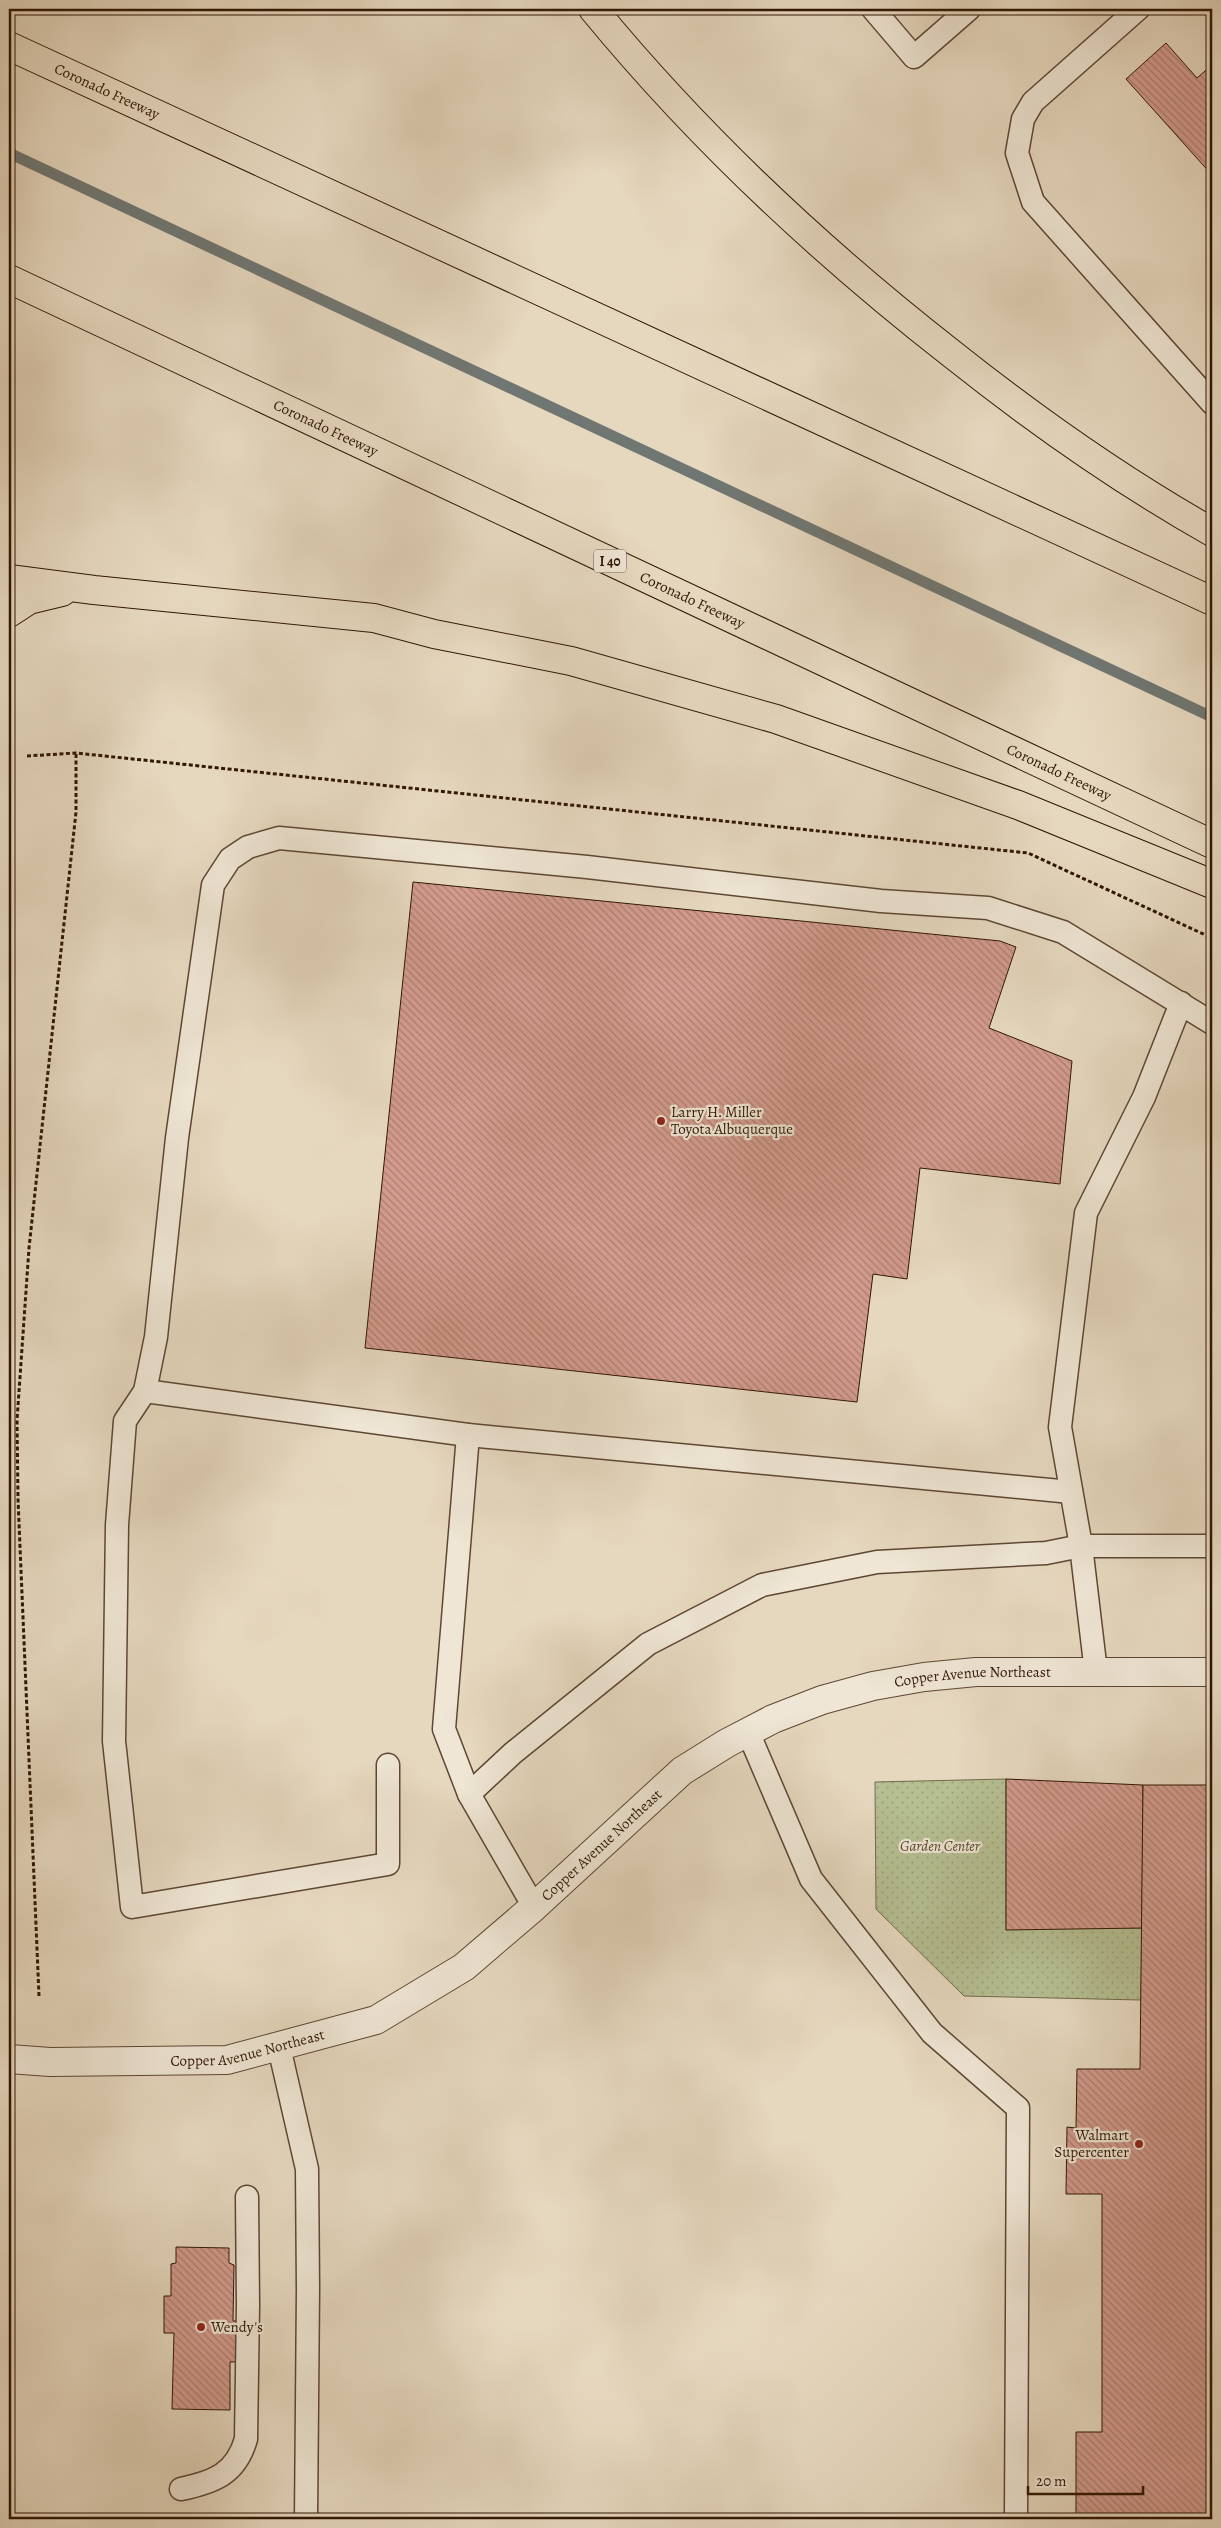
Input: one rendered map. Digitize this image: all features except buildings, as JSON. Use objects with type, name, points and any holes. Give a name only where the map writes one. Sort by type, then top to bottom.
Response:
[{"type":"highway","points":[[593,9],[714,146],[758,189],[855,276],[972,370],[1087,456],[1146,495],[1212,532]]},
{"type":"highway","name":"Coronado Freeway","points":[[9,46],[1212,601]]},
{"type":"highway","name":"Coronado Freeway","points":[[9,279],[1212,844]]},
{"type":"highway","points":[[9,579],[94,590],[374,618],[434,634],[571,661],[776,719],[1018,804],[1212,884]]},
{"type":"highway","points":[[9,613],[29,600],[48,594],[94,590]]},
{"type":"street","name":"Copper Avenue Northeast","points":[[9,2059],[50,2062],[227,2060],[376,2020],[464,1967],[534,1907],[682,1771],[748,1732],[822,1700],[890,1682],[976,1672],[1212,1672]]},
{"type":"lane","points":[[873,9],[914,57],[969,9]]},
{"type":"lane","points":[[1138,9],[1032,102],[1018,133],[1017,153],[1032,202],[1212,403]]},
{"type":"lane","points":[[388,1765],[388,1864],[132,1907],[114,1741],[116,1525],[125,1421],[145,1391],[156,1337],[177,1138],[213,885],[230,859],[248,847],[279,838],[587,868],[881,901],[988,908],[1063,932],[1212,1023]]},
{"type":"lane","points":[[1096,1672],[1081,1546],[1060,1427],[1086,1213],[1144,1097],[1181,1004]]},
{"type":"lane","points":[[145,1391],[468,1435],[1071,1492]]},
{"type":"lane","points":[[468,1435],[444,1729],[469,1794],[534,1907]]},
{"type":"lane","points":[[469,1794],[513,1753],[648,1644],[762,1585],[877,1562],[1046,1553],[1081,1546],[1212,1546]]},
{"type":"lane","points":[[748,1732],[811,1879],[932,2033],[1018,2108],[1016,2519]]},
{"type":"lane","points":[[279,2047],[307,2169],[306,2519]]},
{"type":"lane","points":[[181,2489],[210,2483],[235,2465],[241,2455],[246,2439],[247,2197]]},
{"type":"path","points":[[39,1996],[18,1499],[17,1420],[29,1248],[76,812],[76,753]]},
{"type":"path","points":[[27,756],[76,753],[1028,854],[1212,938]]},
{"type":"green space","name":"Garden Center","points":[[1006,1779],[1006,1929],[1142,1928],[1141,2000],[964,1996],[876,1909],[875,1782]]},
{"type":"waterway","points":[[9,153],[1212,717]]},
{"type":"place","name":"Larry H. Miller Toyota Albuquerque","points":[[661,1121]]},
{"type":"place","name":"Walmart Supercenter","points":[[1139,2144]]},
{"type":"place","name":"Wendy's","points":[[201,2327]]}]
